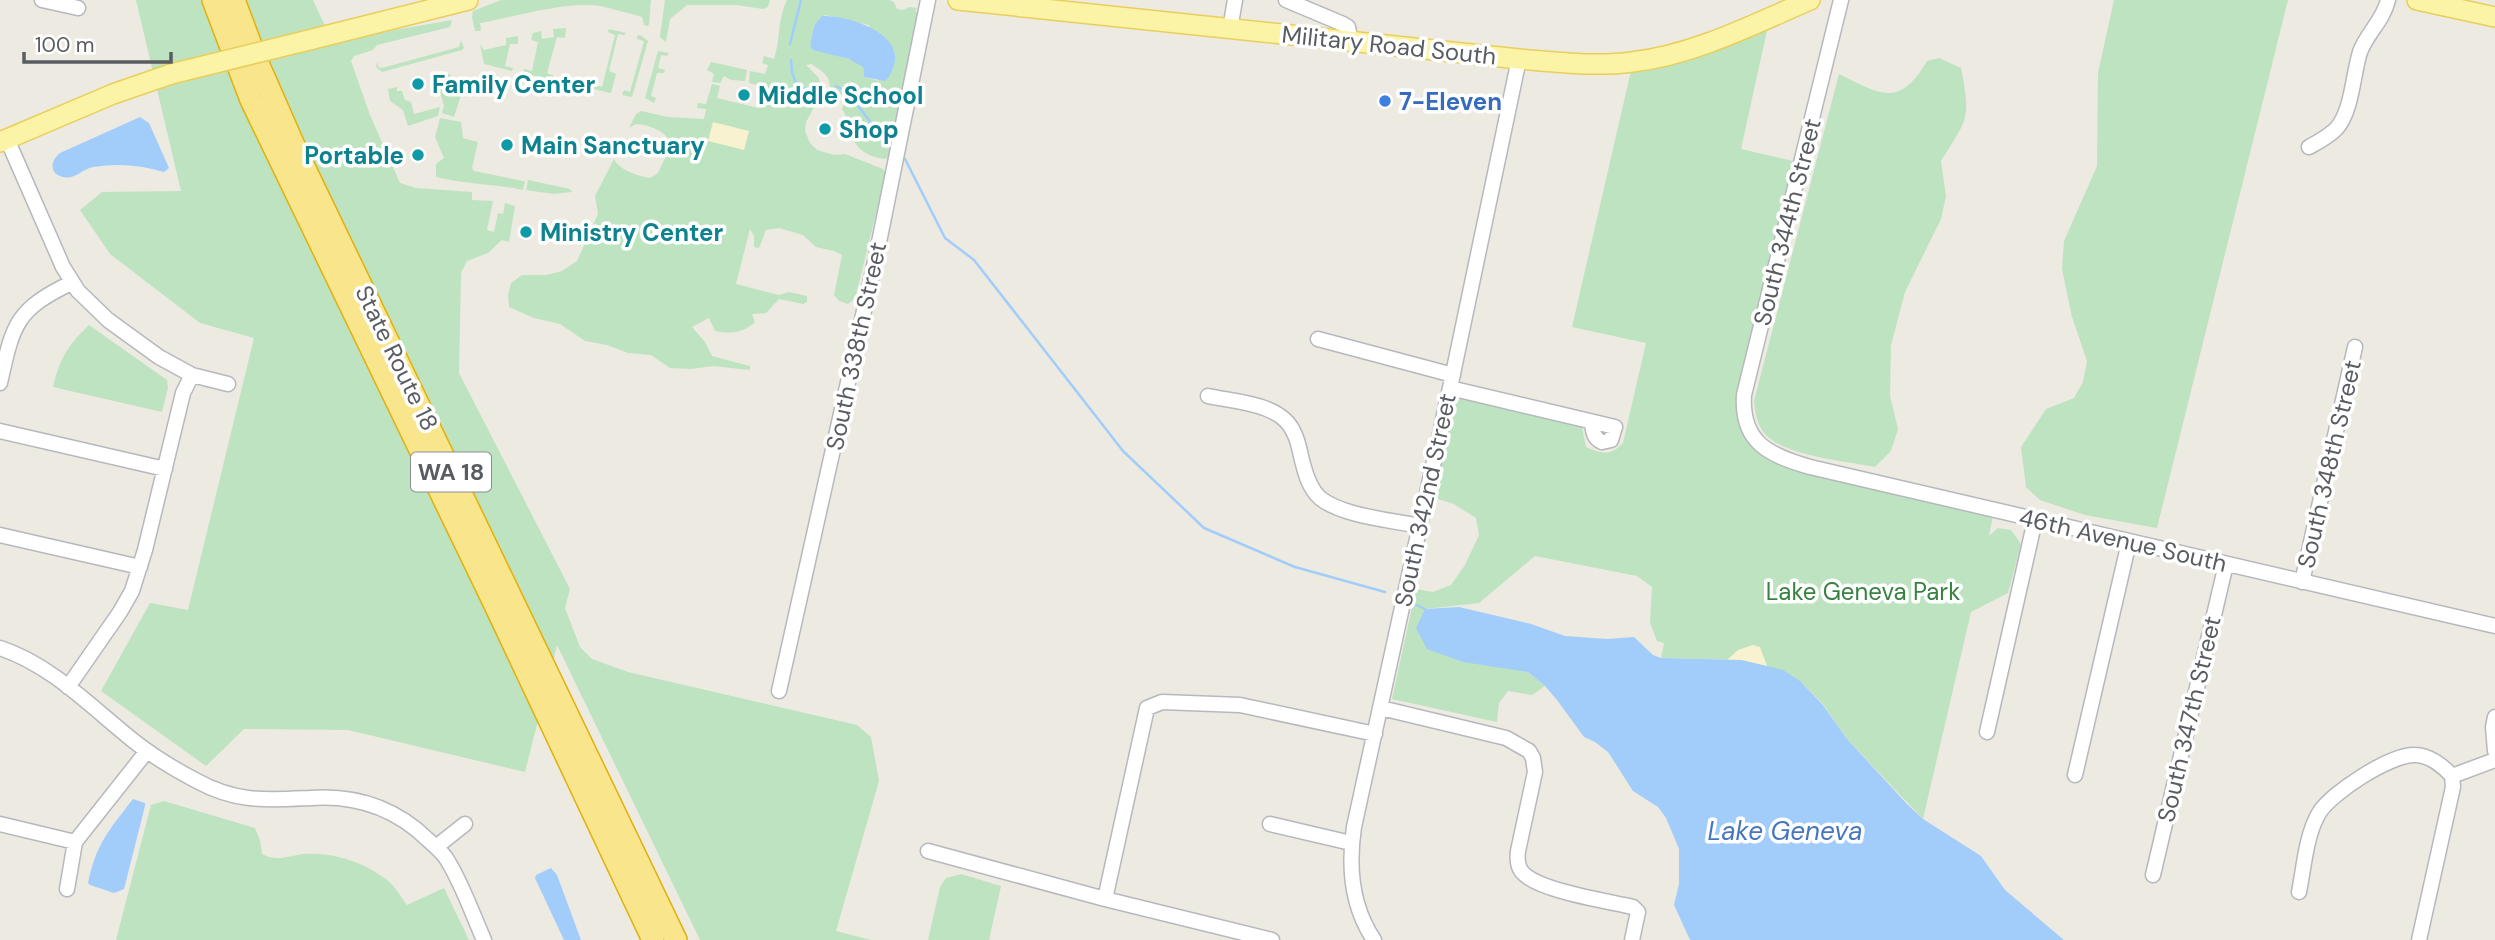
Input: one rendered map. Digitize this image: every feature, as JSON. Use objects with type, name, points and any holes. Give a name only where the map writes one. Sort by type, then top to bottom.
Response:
[{"type":"highway","name":"State Route 18","points":[[213,0],[246,89],[278,158],[488,591],[653,940]]},
{"type":"highway","name":"State Route 18","points":[[234,0],[296,150],[676,940]]},
{"type":"main road","points":[[3,141],[113,94],[171,74],[468,0]]},
{"type":"main road","name":"Military Road South","points":[[958,0],[1586,64],[1633,62],[1704,44],[1810,0]]},
{"type":"main road","points":[[2417,0],[2445,3],[2495,17]]},
{"type":"street","points":[[42,0],[78,8]]},
{"type":"street","name":"South 338th Street","points":[[779,691],[876,257],[928,0]]},
{"type":"street","points":[[1230,29],[1235,0]]},
{"type":"street","points":[[1286,0],[1348,27],[1351,41]]},
{"type":"street","name":"South 344th Street","points":[[1756,442],[1745,419],[1745,396],[1841,0]]},
{"type":"street","points":[[2309,148],[2331,134],[2343,120],[2360,52],[2368,35],[2380,22],[2388,0]]},
{"type":"street","name":"South 342nd Street","points":[[1372,940],[1354,893],[1350,868],[1351,842],[1519,59]]},
{"type":"street","points":[[3,141],[71,283],[88,302],[159,357],[192,375],[228,384]]},
{"type":"street","points":[[0,383],[11,337],[21,317],[39,299],[71,283]]},
{"type":"street","points":[[1318,339],[1451,382],[1592,422]]},
{"type":"street","name":"South 348th Street","points":[[2302,582],[2355,347]]},
{"type":"street","points":[[68,687],[125,605],[140,567],[183,393],[192,375]]},
{"type":"street","points":[[1208,396],[1254,406],[1280,415],[1289,423],[1305,475],[1320,497],[1348,511],[1419,526]]},
{"type":"street","points":[[0,431],[165,469]]},
{"type":"street","name":"46th Avenue South","points":[[1756,442],[1768,451],[1797,463],[2495,626]]},
{"type":"street","points":[[1987,732],[2035,520]]},
{"type":"street","points":[[0,535],[140,567]]},
{"type":"street","points":[[2075,775],[2129,542]]},
{"type":"street","name":"South 347th Street","points":[[2153,875],[2225,564]]},
{"type":"street","points":[[0,648],[27,659],[68,687],[147,751],[202,784],[234,796],[266,801],[337,798],[373,804],[407,822],[444,856],[484,940]]},
{"type":"street","points":[[1105,899],[1147,708],[1160,703],[1240,705],[1374,734]]},
{"type":"street","points":[[1381,708],[1506,738],[1529,751],[1535,772],[1518,851],[1517,862],[1520,870],[1531,879],[1554,888],[1633,907],[1638,912],[1632,940]]},
{"type":"street","points":[[2495,717],[2495,751]]},
{"type":"street","points":[[67,889],[75,842],[147,751]]},
{"type":"street","points":[[2299,892],[2313,827],[2324,806],[2336,793],[2385,765],[2410,755],[2434,761],[2452,776],[2453,787],[2419,940]]},
{"type":"street","points":[[2452,776],[2495,760]]},
{"type":"street","points":[[0,824],[75,842]]},
{"type":"street","points":[[436,847],[465,824]]},
{"type":"street","points":[[1270,824],[1351,842]]},
{"type":"street","points":[[928,851],[1105,899],[1272,940]]},
{"type":"green space","points":[[136,0],[313,0],[332,41],[452,20],[450,27],[377,45],[373,50],[354,56],[351,61],[370,115],[400,183],[416,188],[472,192],[472,200],[493,201],[487,230],[494,232],[498,213],[503,214],[505,203],[515,206],[509,242],[502,240],[488,253],[467,261],[461,273],[459,373],[570,589],[565,608],[580,647],[592,659],[628,672],[857,725],[871,737],[879,781],[836,931],[871,940],[700,940],[557,645],[525,772],[348,730],[244,729],[206,766],[101,691],[150,603],[188,610],[254,338],[200,323],[110,254],[80,210],[102,192],[181,191]]},
{"type":"green space","points":[[501,0],[651,0],[648,26],[644,25],[642,17],[587,5],[556,8],[480,23],[481,31],[475,31],[473,11]]},
{"type":"green space","points":[[665,0],[770,0],[768,7],[763,9],[737,5],[687,5],[670,19],[666,42],[660,37]]},
{"type":"green space","points":[[787,0],[889,0],[894,2],[897,9],[917,8],[915,11],[920,14],[889,157],[885,159],[871,156],[860,149],[849,133],[842,109],[846,96],[830,90],[825,74],[811,64],[806,65],[818,77],[823,91],[806,122],[805,131],[810,143],[817,150],[834,155],[845,154],[883,169],[886,173],[855,299],[848,304],[839,301],[834,295],[842,255],[816,247],[803,235],[779,228],[766,230],[759,248],[754,247],[754,236],[750,229],[736,284],[779,295],[789,292],[807,296],[807,302],[803,304],[779,299],[766,313],[752,314],[755,322],[736,332],[715,331],[709,318],[692,327],[705,342],[712,356],[750,366],[750,370],[713,366],[670,368],[651,355],[628,353],[585,341],[560,324],[534,318],[509,307],[511,283],[522,275],[546,275],[562,271],[577,261],[598,214],[595,196],[614,159],[624,169],[640,176],[650,178],[658,173],[671,145],[662,132],[652,127],[636,124],[629,128],[636,114],[641,111],[668,117],[704,119],[706,109],[697,108],[698,103],[706,104],[712,84],[720,86],[717,98],[758,108],[763,87],[749,83],[750,71],[765,74],[768,65],[762,63],[764,56],[774,59]],"holes":[[[825,15],[869,25],[879,81],[864,77],[863,67],[857,62],[810,46],[814,26]]]},
{"type":"green space","points":[[2114,0],[2288,0],[2157,528],[2085,515],[2040,500],[2026,487],[2021,447],[2046,409],[2074,398],[2083,382],[2087,361],[2072,317],[2062,269],[2064,241],[2097,166],[2098,73]]},
{"type":"green space","name":"Lake Geneva Park","points":[[1770,17],[1741,149],[1802,163],[1744,408],[1768,451],[1994,510],[1989,536],[1998,528],[2011,530],[2021,544],[2008,593],[1971,612],[1923,819],[1847,739],[1823,704],[1800,681],[1741,660],[1661,658],[1664,643],[1657,641],[1650,623],[1652,587],[1637,576],[1535,556],[1479,603],[1425,609],[1516,669],[1528,672],[1545,686],[1532,695],[1508,691],[1499,703],[1497,722],[1392,699],[1416,589],[1433,592],[1451,585],[1465,565],[1479,535],[1476,518],[1454,504],[1432,497],[1449,409],[1456,401],[1466,396],[1581,422],[1586,447],[1597,451],[1610,452],[1623,443],[1646,343],[1572,327],[1633,62]]},
{"type":"green space","points":[[566,28],[565,38],[557,37],[547,73],[554,76],[553,80],[523,73],[524,69],[532,71],[538,42],[531,40],[533,33],[541,31],[542,39],[554,37],[553,29]]},
{"type":"green space","points":[[609,29],[626,33],[618,34],[609,71],[616,74],[611,93],[593,89],[594,85],[602,87],[615,35],[608,32]]},
{"type":"green space","points":[[640,35],[648,41],[632,97],[622,95],[624,90],[630,92],[644,41],[637,39]]},
{"type":"green space","points":[[518,36],[518,44],[510,44],[505,66],[513,68],[512,71],[484,64],[480,44],[484,50],[506,45],[506,38]]},
{"type":"green space","points":[[461,40],[464,48],[462,50],[382,72],[376,67],[378,61],[378,67],[382,68],[459,47]]},
{"type":"green space","points":[[658,51],[669,53],[667,56],[661,55],[658,68],[665,70],[664,73],[657,73],[651,96],[656,98],[654,103],[645,98]]},
{"type":"green space","points":[[1939,58],[1961,68],[1966,98],[1965,118],[1941,161],[1946,196],[1941,219],[1905,292],[1891,345],[1890,396],[1898,429],[1891,451],[1875,467],[1785,447],[1764,433],[1757,418],[1754,401],[1839,74],[1866,87],[1888,93],[1907,86],[1927,61]]},
{"type":"green space","points":[[711,62],[747,70],[745,81],[731,80],[724,76],[720,83],[712,82],[714,74],[707,70]]},
{"type":"green space","points":[[451,75],[450,80],[465,83],[454,117],[442,113],[444,106],[436,78]]},
{"type":"green space","points":[[397,87],[397,91],[402,91],[405,100],[411,102],[414,114],[440,107],[438,116],[408,126],[403,110],[390,101],[388,89]]},
{"type":"green space","points":[[440,118],[461,122],[463,138],[478,142],[472,168],[474,171],[523,181],[523,190],[436,177],[436,164],[444,158],[435,137]]},
{"type":"green space","points":[[528,180],[570,189],[572,192],[553,194],[526,190]]},
{"type":"green space","points":[[89,325],[167,380],[168,388],[162,412],[53,387],[66,353]]},
{"type":"green space","points":[[164,801],[255,828],[262,854],[267,856],[278,858],[315,854],[358,863],[390,882],[407,905],[444,888],[469,940],[116,940],[151,805]]},
{"type":"green space","points":[[961,874],[1001,886],[989,940],[928,940],[940,887],[946,878]]},
{"type":"sand","points":[[713,122],[749,131],[744,150],[708,141]]},
{"type":"sand","points":[[1753,645],[1760,647],[1767,666],[1727,660],[1738,650]]},
{"type":"water","points":[[822,16],[857,22],[880,33],[889,41],[894,50],[895,61],[892,72],[885,81],[864,77],[863,67],[849,59],[813,50],[810,46],[814,26]]},
{"type":"water","points":[[140,117],[149,123],[169,168],[164,172],[120,165],[93,167],[67,178],[55,173],[52,166],[60,153]]},
{"type":"water","name":"Lake Geneva","points":[[1459,607],[1531,624],[1565,636],[1607,639],[1634,637],[1653,655],[1661,658],[1741,660],[1783,670],[1800,681],[1823,705],[1847,739],[1907,804],[1923,819],[1981,856],[2005,890],[2064,940],[1690,940],[1674,905],[1679,884],[1679,849],[1666,818],[1658,807],[1633,791],[1608,752],[1584,737],[1545,686],[1528,672],[1463,662],[1427,649],[1416,628],[1425,609]]},
{"type":"water","points":[[133,799],[145,803],[145,806],[124,889],[114,893],[90,885],[88,883],[91,869],[99,847]]},
{"type":"water","points":[[551,868],[557,875],[581,940],[564,940],[535,878]]},
{"type":"waterway","points":[[790,44],[801,0]]},
{"type":"waterway","points":[[791,60],[797,86],[808,89],[824,87]]},
{"type":"waterway","points":[[836,86],[848,93],[889,146]]},
{"type":"waterway","points":[[905,159],[945,238],[974,260],[1123,451],[1204,528],[1295,567],[1385,592]]},
{"type":"waterway","points":[[1415,604],[1425,609]]},
{"type":"place","name":"Family Center","points":[[418,84]]},
{"type":"place","name":"Middle School","points":[[744,95]]},
{"type":"place","name":"7-Eleven","points":[[1385,101]]},
{"type":"place","name":"Shop","points":[[825,129]]},
{"type":"place","name":"Main Sanctuary","points":[[507,145]]},
{"type":"place","name":"Portable","points":[[418,155]]},
{"type":"place","name":"Ministry Center","points":[[526,232]]}]
